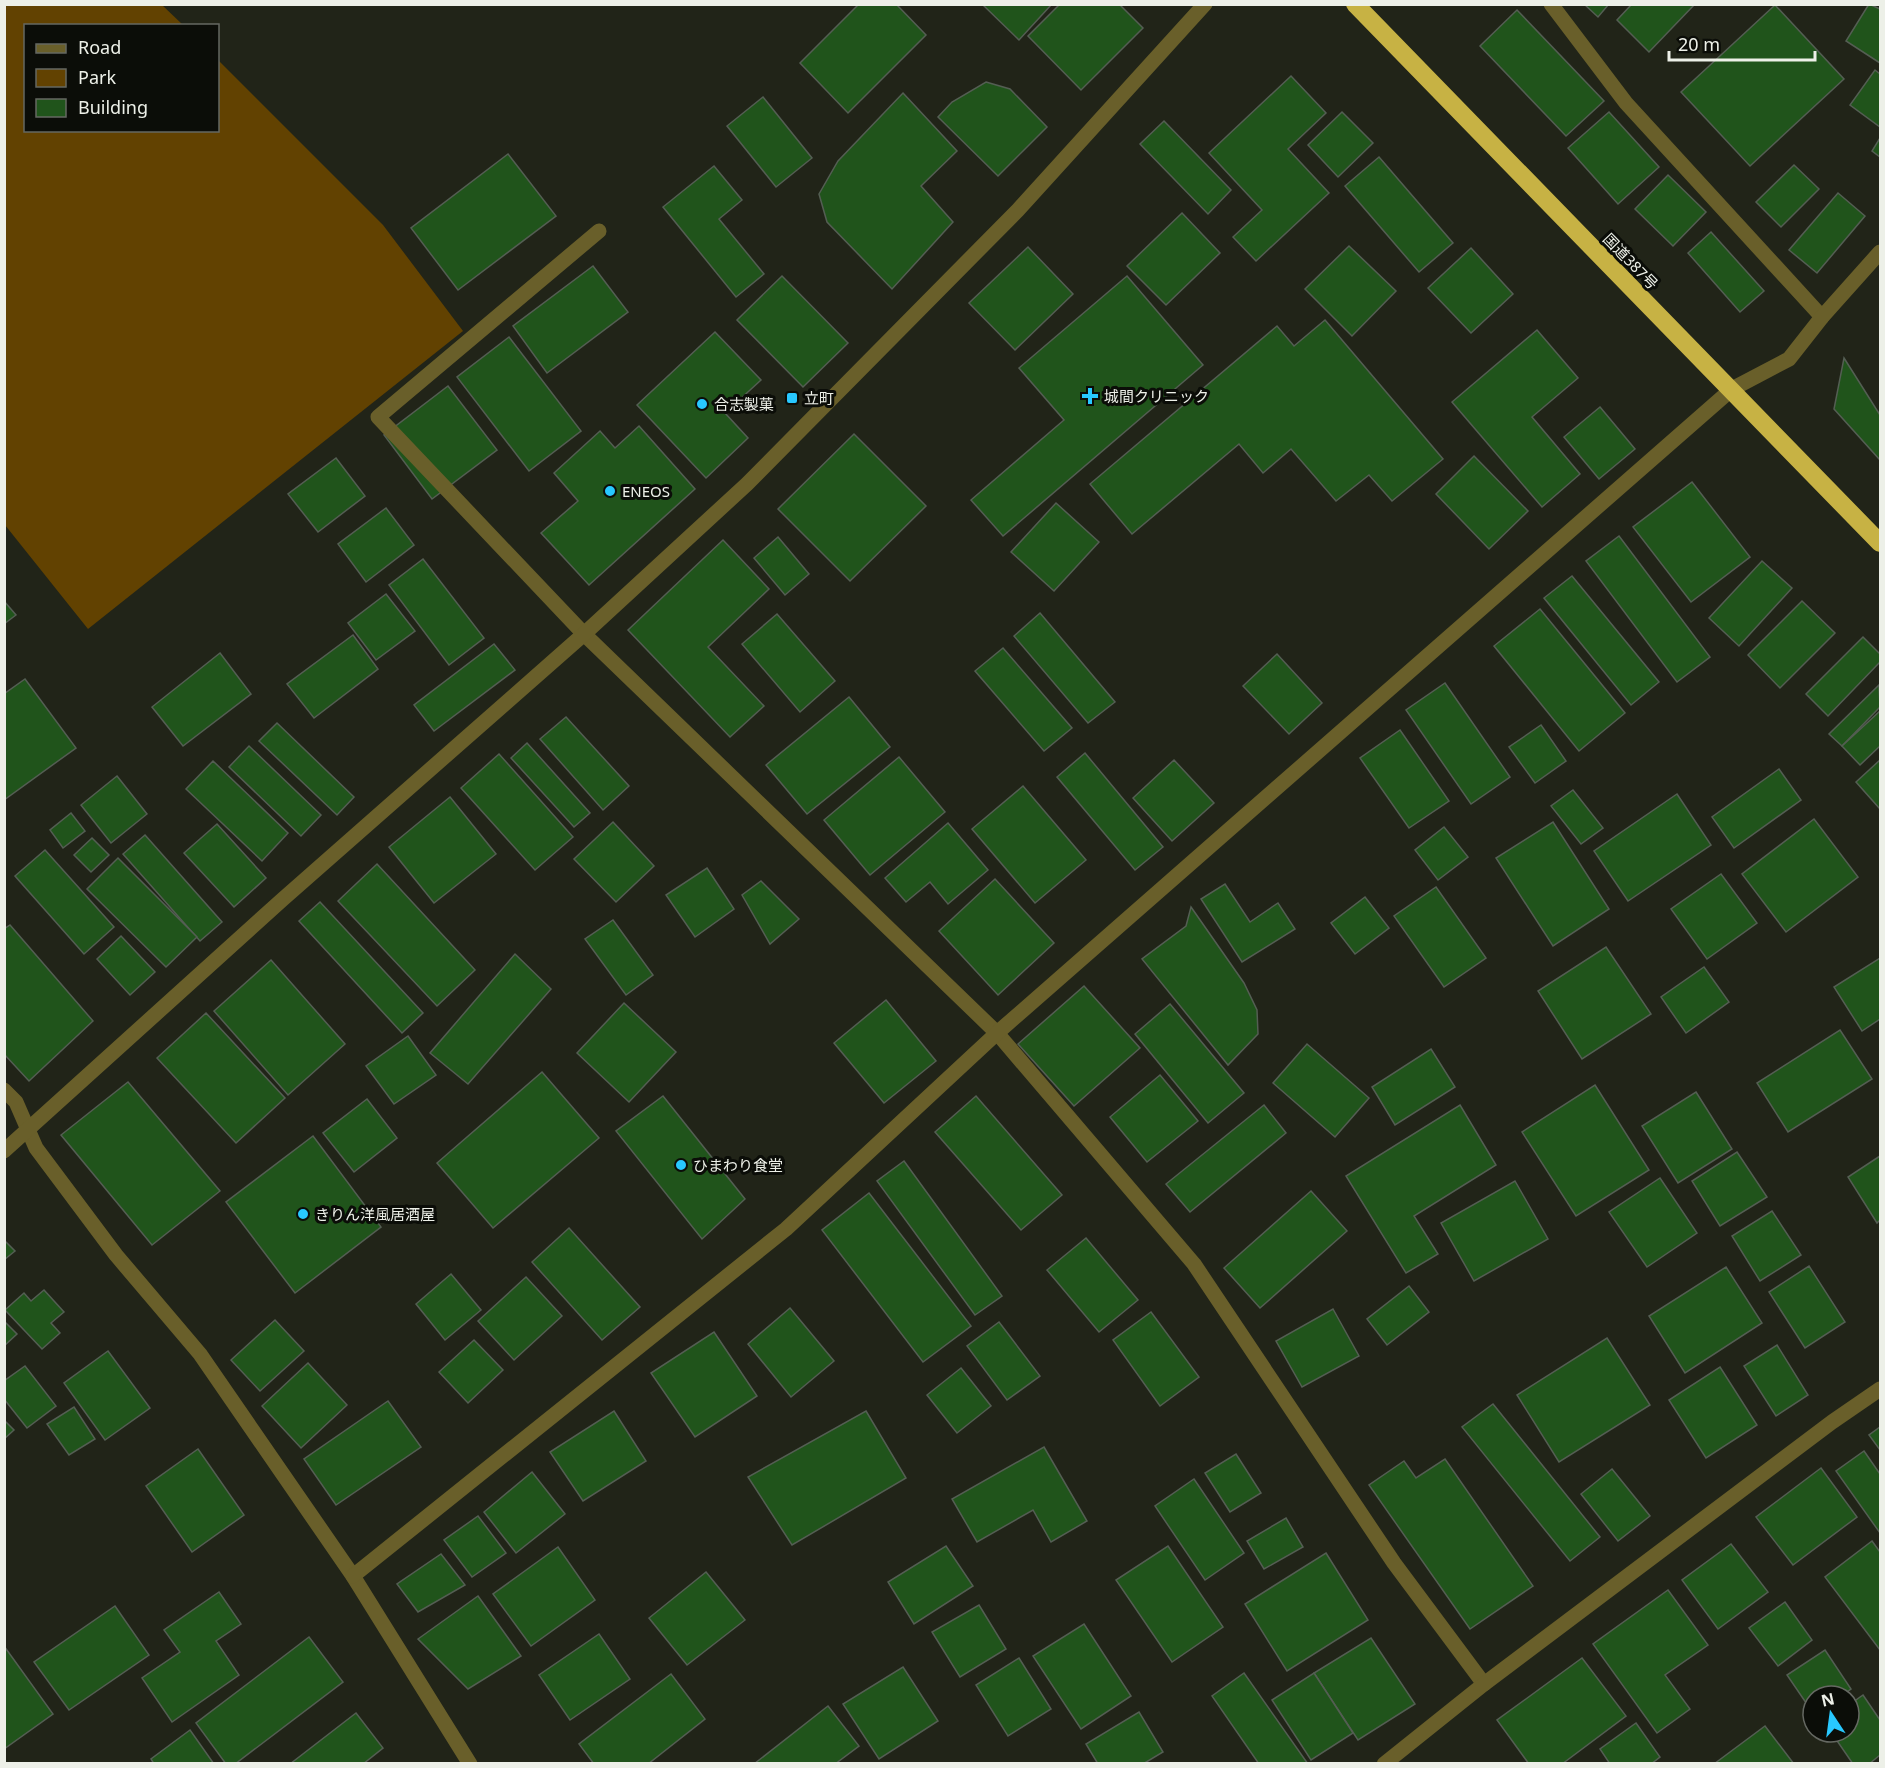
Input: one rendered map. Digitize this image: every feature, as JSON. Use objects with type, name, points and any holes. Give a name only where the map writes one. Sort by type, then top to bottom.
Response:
[{"type":"highway","name":"国道387号","points":[[1356,4],[1881,543]]},
{"type":"street","points":[[4,1151],[28,1127],[584,634],[747,484],[1018,210],[1205,4]]},
{"type":"street","points":[[1551,4],[1626,103],[1822,317]]},
{"type":"street","points":[[599,231],[378,417],[584,634],[997,1033],[1194,1264],[1394,1563],[1484,1684]]},
{"type":"street","points":[[353,1576],[786,1229],[997,1033],[1732,389],[1789,359],[1822,317],[1881,252]]},
{"type":"street","points":[[4,1090],[16,1102],[36,1148],[116,1255],[200,1354],[353,1576],[470,1764]]},
{"type":"street","points":[[1384,1764],[1484,1684],[1832,1422],[1881,1389]]},
{"type":"green space","points":[[5,4],[162,5],[182,24],[24,24],[24,132],[219,132],[219,61],[383,225],[463,331],[88,629],[5,525]]},
{"type":"building","points":[[859,4],[896,4],[926,35],[848,113],[800,63]]},
{"type":"building","points":[[982,4],[1052,4],[1019,40]]},
{"type":"building","points":[[1060,4],[1119,4],[1143,28],[1081,90],[1028,36]]},
{"type":"building","points":[[1584,4],[1609,4],[1598,17]]},
{"type":"building","points":[[1632,4],[1695,4],[1649,52],[1617,20]]},
{"type":"building","points":[[1869,4],[1880,9],[1880,63],[1846,41]]},
{"type":"building","points":[[1775,5],[1844,79],[1750,166],[1681,92]]},
{"type":"building","points":[[1517,10],[1604,101],[1566,136],[1480,46]]},
{"type":"building","points":[[1875,70],[1880,74],[1880,127],[1850,105]]},
{"type":"building","points":[[1291,76],[1326,113],[1288,149],[1329,193],[1256,261],[1233,237],[1262,210],[1209,153]]},
{"type":"building","points":[[986,82],[1010,89],[1047,127],[998,176],[938,117],[952,102]]},
{"type":"building","points":[[903,93],[957,151],[921,186],[953,222],[892,289],[827,222],[819,194],[838,161]]},
{"type":"building","points":[[763,97],[812,158],[776,187],[727,126]]},
{"type":"building","points":[[1342,112],[1373,143],[1338,177],[1308,145]]},
{"type":"building","points":[[1609,112],[1659,167],[1618,204],[1568,148]]},
{"type":"building","points":[[1164,121],[1231,190],[1208,214],[1140,144]]},
{"type":"building","points":[[1880,138],[1880,157],[1872,151]]},
{"type":"building","points":[[508,154],[556,216],[458,290],[411,228]]},
{"type":"building","points":[[1379,157],[1453,243],[1419,272],[1345,186]]},
{"type":"building","points":[[1794,165],[1819,189],[1781,227],[1756,202]]},
{"type":"building","points":[[714,166],[742,200],[719,219],[764,274],[736,297],[663,207]]},
{"type":"building","points":[[1668,175],[1706,212],[1673,246],[1635,209]]},
{"type":"building","points":[[1838,193],[1865,216],[1817,273],[1789,250]]},
{"type":"building","points":[[1182,213],[1220,253],[1166,305],[1127,266]]},
{"type":"building","points":[[1711,232],[1764,291],[1740,312],[1688,253]]},
{"type":"building","points":[[1349,246],[1396,291],[1352,336],[1305,289]]},
{"type":"building","points":[[1028,247],[1073,294],[1015,350],[969,303]]},
{"type":"building","points":[[1471,248],[1513,294],[1471,333],[1428,288]]},
{"type":"building","points":[[593,266],[628,312],[547,373],[513,326]]},
{"type":"building","points":[[782,276],[848,343],[803,387],[737,320]]},
{"type":"building","points":[[1127,276],[1203,365],[1003,536],[971,500],[1064,420],[1019,368]]},
{"type":"building","points":[[1325,320],[1443,459],[1392,501],[1369,475],[1336,501],[1291,449],[1263,473],[1239,444],[1132,534],[1090,484],[1277,326],[1294,346]]},
{"type":"building","points":[[1537,330],[1578,378],[1532,417],[1580,474],[1542,507],[1452,402]]},
{"type":"building","points":[[715,332],[761,380],[725,413],[748,438],[706,478],[637,405]]},
{"type":"building","points":[[509,337],[581,431],[529,471],[457,377]]},
{"type":"building","points":[[1844,358],[1880,415],[1880,460],[1834,409]]},
{"type":"building","points":[[448,386],[497,450],[432,499],[384,435]]},
{"type":"building","points":[[1600,407],[1635,449],[1599,479],[1564,437]]},
{"type":"building","points":[[639,426],[695,489],[589,585],[541,533],[578,501],[554,473],[600,431],[615,448]]},
{"type":"building","points":[[854,434],[926,506],[850,581],[778,509]]},
{"type":"building","points":[[1474,456],[1528,511],[1489,549],[1436,494]]},
{"type":"building","points":[[336,458],[365,496],[318,532],[288,494]]},
{"type":"building","points":[[1692,482],[1750,557],[1691,602],[1633,527]]},
{"type":"building","points":[[1056,503],[1099,542],[1054,591],[1011,552]]},
{"type":"building","points":[[386,508],[414,545],[366,582],[338,544]]},
{"type":"building","points":[[1619,536],[1710,657],[1677,682],[1586,561]]},
{"type":"building","points":[[778,537],[809,574],[785,595],[754,558]]},
{"type":"building","points":[[723,540],[769,589],[708,647],[764,706],[730,737],[628,630]]},
{"type":"building","points":[[423,559],[484,638],[449,665],[389,585]]},
{"type":"building","points":[[1762,561],[1792,588],[1739,646],[1709,618]]},
{"type":"building","points":[[1572,576],[1659,682],[1631,705],[1544,598]]},
{"type":"building","points":[[386,594],[415,631],[376,660],[348,623]]},
{"type":"building","points":[[4,601],[16,615],[4,624]]},
{"type":"building","points":[[1802,601],[1835,633],[1780,688],[1748,655]]},
{"type":"building","points":[[1540,609],[1625,713],[1579,751],[1494,646]]},
{"type":"building","points":[[1040,613],[1115,702],[1088,723],[1014,636]]},
{"type":"building","points":[[777,614],[835,681],[800,712],[742,644]]},
{"type":"building","points":[[353,635],[378,669],[314,718],[287,684]]},
{"type":"building","points":[[1863,637],[1880,654],[1880,662],[1828,716],[1806,694]]},
{"type":"building","points":[[494,644],[515,670],[434,731],[414,705]]},
{"type":"building","points":[[1003,648],[1072,728],[1044,751],[975,671]]},
{"type":"building","points":[[220,653],[251,694],[183,746],[152,707]]},
{"type":"building","points":[[1277,654],[1322,703],[1289,734],[1243,686]]},
{"type":"building","points":[[25,679],[76,748],[4,800],[4,694]]},
{"type":"building","points":[[1445,683],[1510,777],[1471,804],[1406,710]]},
{"type":"building","points":[[1879,685],[1880,707],[1842,746],[1829,734]]},
{"type":"building","points":[[849,697],[890,747],[807,814],[766,765]]},
{"type":"building","points":[[1880,711],[1880,746],[1860,765],[1842,746]]},
{"type":"building","points":[[566,717],[629,786],[603,810],[540,739]]},
{"type":"building","points":[[277,723],[354,797],[337,815],[259,741]]},
{"type":"building","points":[[1541,725],[1566,761],[1535,783],[1509,747]]},
{"type":"building","points":[[1400,730],[1449,801],[1409,828],[1360,758]]},
{"type":"building","points":[[527,743],[590,813],[574,827],[511,758]]},
{"type":"building","points":[[249,746],[321,815],[301,836],[229,767]]},
{"type":"building","points":[[1085,753],[1163,847],[1135,870],[1057,777]]},
{"type":"building","points":[[499,754],[573,837],[535,870],[461,788]]},
{"type":"building","points":[[899,757],[945,812],[870,875],[824,820]]},
{"type":"building","points":[[1174,760],[1214,803],[1172,841],[1133,798]]},
{"type":"building","points":[[1880,760],[1880,809],[1856,782]]},
{"type":"building","points":[[213,761],[288,833],[262,861],[186,789]]},
{"type":"building","points":[[1779,769],[1801,800],[1734,848],[1712,817]]},
{"type":"building","points":[[117,776],[147,814],[111,843],[81,805]]},
{"type":"building","points":[[1023,786],[1086,860],[1035,903],[972,829]]},
{"type":"building","points":[[1573,790],[1603,828],[1581,844],[1551,806]]},
{"type":"building","points":[[1677,794],[1711,845],[1628,901],[1594,851]]},
{"type":"building","points":[[450,797],[496,854],[434,903],[389,847]]},
{"type":"building","points":[[71,813],[85,831],[63,848],[50,830]]},
{"type":"building","points":[[1814,819],[1858,877],[1786,932],[1742,874]]},
{"type":"building","points":[[613,822],[654,866],[616,902],[574,859]]},
{"type":"building","points":[[1553,822],[1609,909],[1553,946],[1496,858]]},
{"type":"building","points":[[948,823],[988,870],[948,904],[930,882],[906,902],[885,878]]},
{"type":"building","points":[[217,824],[266,878],[234,907],[184,853]]},
{"type":"building","points":[[1444,827],[1468,857],[1438,880],[1415,850]]},
{"type":"building","points":[[145,835],[222,922],[200,941],[123,854]]},
{"type":"building","points":[[92,838],[109,855],[91,872],[74,855]]},
{"type":"building","points":[[45,850],[114,927],[84,954],[15,876]]},
{"type":"building","points":[[118,858],[197,937],[166,967],[87,889]]},
{"type":"building","points":[[377,864],[475,970],[437,1006],[338,901]]},
{"type":"building","points":[[707,868],[734,909],[695,937],[666,895]]},
{"type":"building","points":[[1721,874],[1757,923],[1707,959],[1671,909]]},
{"type":"building","points":[[995,879],[1054,943],[998,995],[939,931]]},
{"type":"building","points":[[761,881],[799,919],[770,944],[742,895]]},
{"type":"building","points":[[1225,884],[1250,922],[1278,903],[1295,929],[1242,962],[1201,899]]},
{"type":"building","points":[[1436,887],[1486,958],[1444,987],[1394,916]]},
{"type":"building","points":[[1365,897],[1389,928],[1355,954],[1331,923]]},
{"type":"building","points":[[320,902],[423,1013],[402,1033],[299,921]]},
{"type":"building","points":[[1191,907],[1244,983],[1257,1010],[1258,1034],[1228,1065],[1142,959],[1186,926]]},
{"type":"building","points":[[613,920],[653,975],[626,995],[585,939]]},
{"type":"building","points":[[10,925],[93,1021],[29,1081],[4,1054],[4,929]]},
{"type":"building","points":[[121,936],[155,972],[130,995],[97,959]]},
{"type":"building","points":[[1606,947],[1651,1014],[1582,1059],[1538,991]]},
{"type":"building","points":[[515,954],[551,989],[468,1084],[430,1053]]},
{"type":"building","points":[[1880,958],[1880,1019],[1862,1031],[1834,987]]},
{"type":"building","points":[[271,960],[345,1044],[288,1095],[214,1011]]},
{"type":"building","points":[[1704,967],[1729,1002],[1686,1033],[1661,997]]},
{"type":"building","points":[[1084,986],[1140,1048],[1074,1106],[1018,1044]]},
{"type":"building","points":[[886,1000],[936,1061],[884,1103],[834,1043]]},
{"type":"building","points":[[624,1003],[676,1052],[629,1102],[577,1053]]},
{"type":"building","points":[[1170,1004],[1244,1093],[1208,1123],[1135,1034]]},
{"type":"building","points":[[206,1013],[285,1098],[236,1143],[157,1058]]},
{"type":"building","points":[[1840,1030],[1872,1079],[1788,1132],[1757,1083]]},
{"type":"building","points":[[408,1036],[436,1075],[394,1104],[366,1066]]},
{"type":"building","points":[[1307,1044],[1369,1098],[1335,1137],[1273,1083]]},
{"type":"building","points":[[1431,1049],[1455,1087],[1395,1125],[1372,1087]]},
{"type":"building","points":[[542,1072],[599,1138],[493,1228],[437,1163]]},
{"type":"building","points":[[1160,1075],[1198,1121],[1147,1162],[1110,1117]]},
{"type":"building","points":[[128,1082],[220,1191],[152,1245],[61,1135]]},
{"type":"building","points":[[1595,1085],[1649,1170],[1576,1216],[1522,1132]]},
{"type":"building","points":[[1696,1092],[1732,1149],[1678,1183],[1642,1126]]},
{"type":"building","name":"ひまわり食堂","points":[[663,1096],[745,1199],[702,1239],[616,1131]]},
{"type":"building","points":[[976,1096],[1062,1195],[1021,1230],[935,1132]]},
{"type":"building","points":[[367,1099],[397,1138],[354,1172],[323,1133]]},
{"type":"building","points":[[1264,1105],[1286,1133],[1190,1212],[1166,1184]]},
{"type":"building","points":[[1460,1105],[1496,1165],[1414,1216],[1438,1254],[1406,1273],[1346,1176]]},
{"type":"building","name":"きりん洋風居酒屋","points":[[313,1136],[381,1227],[295,1293],[226,1202]]},
{"type":"building","points":[[1737,1152],[1767,1197],[1720,1226],[1692,1181]]},
{"type":"building","points":[[1880,1156],[1880,1220],[1877,1223],[1848,1177]]},
{"type":"building","points":[[904,1161],[1002,1296],[975,1315],[877,1181]]},
{"type":"building","points":[[1660,1178],[1697,1233],[1647,1267],[1609,1212]]},
{"type":"building","points":[[1515,1181],[1548,1239],[1474,1281],[1441,1223]]},
{"type":"building","points":[[1311,1191],[1347,1231],[1260,1308],[1224,1268]]},
{"type":"building","points":[[869,1193],[971,1326],[923,1362],[822,1230]]},
{"type":"building","points":[[1772,1211],[1801,1255],[1760,1281],[1732,1236]]},
{"type":"building","points":[[569,1228],[640,1307],[602,1340],[532,1262]]},
{"type":"building","points":[[1086,1238],[1138,1300],[1099,1332],[1047,1270]]},
{"type":"building","points":[[4,1240],[15,1251],[4,1260]]},
{"type":"building","points":[[1809,1266],[1845,1322],[1805,1348],[1769,1292]]},
{"type":"building","points":[[1726,1267],[1762,1323],[1685,1373],[1649,1316]]},
{"type":"building","points":[[451,1274],[481,1310],[445,1340],[416,1304]]},
{"type":"building","points":[[526,1277],[562,1316],[514,1360],[478,1321]]},
{"type":"building","points":[[1409,1286],[1429,1312],[1387,1345],[1367,1319]]},
{"type":"building","points":[[44,1290],[64,1312],[51,1323],[60,1333],[42,1349],[5,1310],[24,1293],[31,1301]]},
{"type":"building","points":[[790,1308],[834,1361],[791,1397],[748,1344]]},
{"type":"building","points":[[1333,1309],[1359,1356],[1302,1387],[1276,1341]]},
{"type":"building","points":[[1151,1312],[1199,1377],[1160,1406],[1113,1340]]},
{"type":"building","points":[[275,1320],[304,1351],[260,1391],[231,1360]]},
{"type":"building","points":[[4,1321],[17,1334],[4,1346]]},
{"type":"building","points":[[999,1322],[1040,1376],[1007,1400],[967,1346]]},
{"type":"building","points":[[714,1332],[757,1396],[695,1437],[651,1373]]},
{"type":"building","points":[[1607,1338],[1650,1405],[1559,1462],[1517,1395]]},
{"type":"building","points":[[474,1340],[503,1370],[468,1403],[439,1372]]},
{"type":"building","points":[[1777,1345],[1808,1395],[1776,1416],[1744,1366]]},
{"type":"building","points":[[108,1351],[150,1408],[105,1440],[64,1383]]},
{"type":"building","points":[[308,1363],[347,1405],[301,1448],[262,1406]]},
{"type":"building","points":[[25,1366],[56,1406],[27,1428],[4,1399],[4,1381]]},
{"type":"building","points":[[1720,1367],[1757,1425],[1706,1458],[1669,1400]]},
{"type":"building","points":[[961,1368],[991,1406],[957,1433],[927,1395]]},
{"type":"building","points":[[388,1401],[421,1447],[336,1505],[304,1459]]},
{"type":"building","points":[[1493,1404],[1600,1537],[1570,1561],[1462,1427]]},
{"type":"building","points":[[74,1407],[95,1439],[69,1455],[47,1424]]},
{"type":"building","points":[[614,1411],[646,1461],[583,1501],[550,1452]]},
{"type":"building","points":[[866,1411],[906,1478],[792,1545],[748,1477]]},
{"type":"building","points":[[4,1420],[14,1430],[4,1439]]},
{"type":"building","points":[[1880,1427],[1880,1450],[1869,1435]]},
{"type":"building","points":[[1044,1447],[1087,1521],[1051,1542],[1033,1510],[977,1542],[952,1499]]},
{"type":"building","points":[[198,1449],[244,1515],[192,1552],[146,1486]]},
{"type":"building","points":[[1864,1451],[1880,1474],[1880,1533],[1836,1471]]},
{"type":"building","points":[[1236,1454],[1261,1493],[1230,1512],[1205,1473]]},
{"type":"building","points":[[1445,1459],[1533,1586],[1470,1629],[1369,1485],[1404,1461],[1416,1478]]},
{"type":"building","points":[[1821,1468],[1857,1517],[1793,1565],[1756,1517]]},
{"type":"building","points":[[1612,1469],[1650,1516],[1618,1541],[1581,1494]]},
{"type":"building","points":[[532,1472],[565,1514],[516,1553],[484,1512]]},
{"type":"building","points":[[1194,1479],[1244,1553],[1205,1580],[1155,1506]]},
{"type":"building","points":[[478,1516],[506,1553],[472,1577],[444,1540]]},
{"type":"building","points":[[1286,1518],[1303,1547],[1264,1569],[1247,1541]]},
{"type":"building","points":[[1872,1541],[1880,1552],[1880,1650],[1825,1577]]},
{"type":"building","points":[[1731,1544],[1768,1592],[1718,1629],[1682,1580]]},
{"type":"building","points":[[946,1546],[973,1586],[914,1624],[888,1582]]},
{"type":"building","points":[[1168,1546],[1223,1627],[1172,1662],[1116,1580]]},
{"type":"building","points":[[558,1547],[595,1600],[531,1646],[493,1594]]},
{"type":"building","points":[[1326,1553],[1368,1620],[1287,1671],[1245,1604]]},
{"type":"building","points":[[441,1554],[465,1585],[418,1612],[397,1584]]},
{"type":"building","points":[[706,1572],[745,1620],[687,1665],[649,1618]]},
{"type":"building","points":[[1668,1590],[1708,1645],[1665,1675],[1690,1709],[1657,1733],[1593,1644]]},
{"type":"building","points":[[219,1592],[241,1624],[216,1641],[239,1675],[172,1722],[142,1678],[180,1652],[164,1630]]},
{"type":"building","points":[[478,1596],[521,1656],[468,1689],[418,1639]]},
{"type":"building","points":[[1785,1602],[1812,1640],[1778,1666],[1749,1628]]},
{"type":"building","points":[[979,1605],[1006,1649],[960,1677],[932,1632]]},
{"type":"building","points":[[115,1606],[149,1655],[69,1710],[34,1662]]},
{"type":"building","points":[[1084,1624],[1131,1696],[1081,1729],[1033,1656]]},
{"type":"building","points":[[599,1634],[630,1679],[570,1720],[539,1675]]},
{"type":"building","points":[[309,1637],[343,1682],[235,1764],[226,1764],[196,1723]]},
{"type":"building","points":[[1371,1638],[1415,1704],[1358,1740],[1314,1673]]},
{"type":"building","points":[[4,1646],[53,1714],[4,1749]]},
{"type":"building","points":[[1825,1650],[1848,1684],[1801,1684],[1801,1695],[1787,1675]]},
{"type":"building","points":[[1019,1658],[1051,1709],[1008,1736],[976,1685]]},
{"type":"building","points":[[1582,1658],[1626,1716],[1562,1764],[1529,1764],[1497,1720]]},
{"type":"building","points":[[903,1667],[938,1721],[879,1759],[843,1704]]},
{"type":"building","points":[[1244,1673],[1308,1764],[1259,1764],[1212,1696]]},
{"type":"building","points":[[1314,1673],[1353,1733],[1311,1760],[1272,1700]]},
{"type":"building","points":[[671,1674],[705,1719],[648,1764],[594,1764],[579,1744]]},
{"type":"building","points":[[1863,1695],[1880,1720],[1880,1755],[1869,1764],[1853,1764],[1839,1744],[1861,1744],[1861,1696]]},
{"type":"building","points":[[828,1706],[859,1746],[835,1764],[754,1764]]},
{"type":"building","points":[[1139,1712],[1163,1752],[1143,1764],[1098,1764],[1086,1744]]},
{"type":"building","points":[[356,1713],[383,1748],[363,1764],[290,1764]]},
{"type":"building","points":[[1636,1723],[1660,1757],[1651,1764],[1610,1764],[1600,1749]]},
{"type":"building","points":[[1765,1726],[1794,1764],[1714,1764]]},
{"type":"building","points":[[190,1730],[214,1764],[154,1764],[151,1759]]},
{"type":"place","name":"城間クリニック","points":[[1090,396]]},
{"type":"place","name":"立町","points":[[792,398]]},
{"type":"place","name":"合志製菓","points":[[702,404]]},
{"type":"place","name":"ENEOS","points":[[610,491]]},
{"type":"place","name":"ひまわり食堂","points":[[681,1165]]},
{"type":"place","name":"きりん洋風居酒屋","points":[[303,1214]]}]
